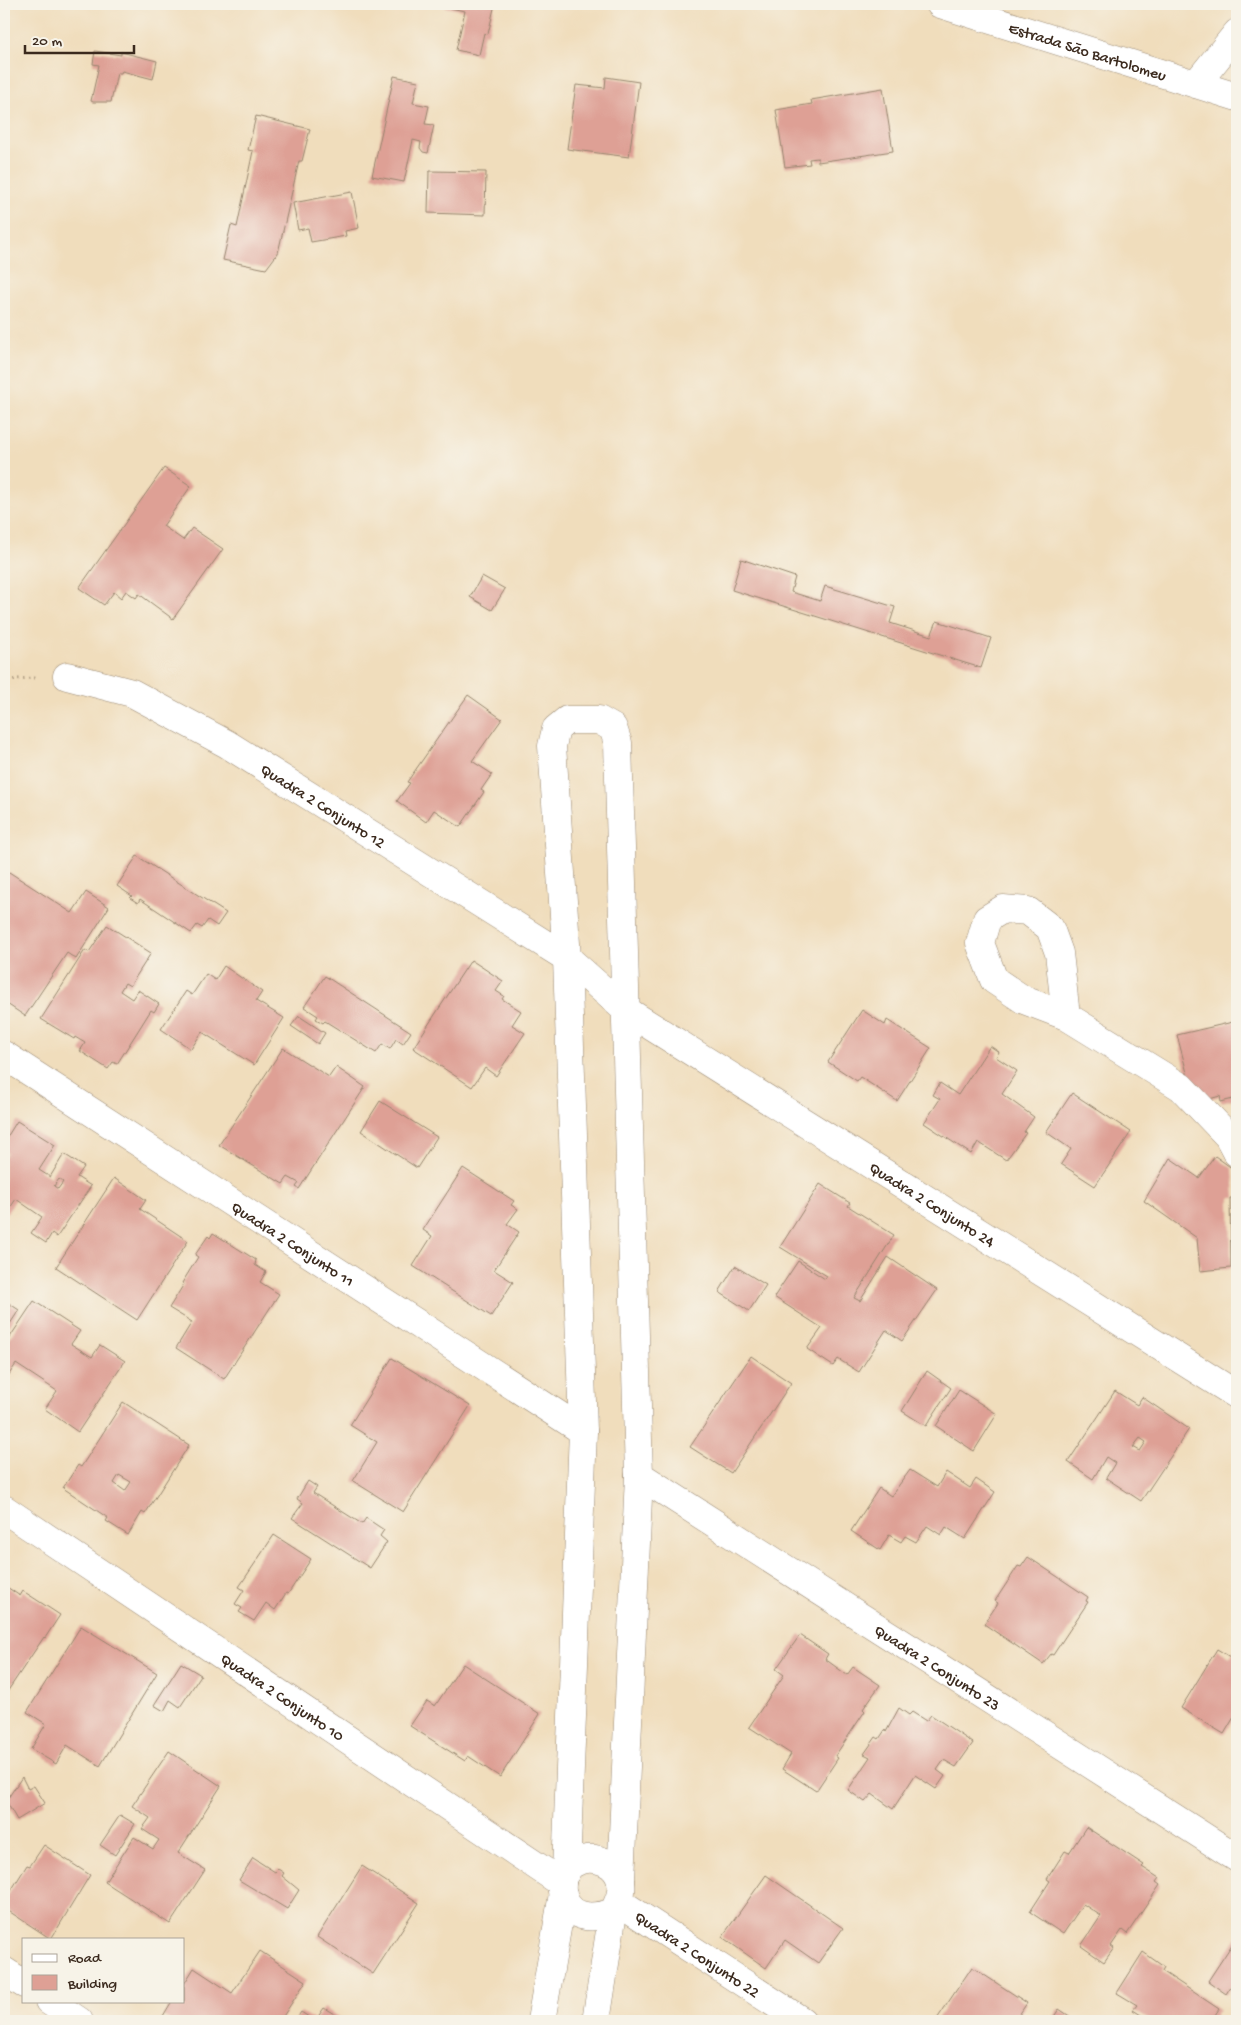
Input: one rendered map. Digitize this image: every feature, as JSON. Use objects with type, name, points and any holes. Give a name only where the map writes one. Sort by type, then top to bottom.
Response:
[{"type":"street","name":"Estrada São Bartolomeu","points":[[940,4],[1237,97]]},
{"type":"street","points":[[1196,84],[1237,33]]},
{"type":"street","name":"Quadra 2 Conjunto 12","points":[[67,676],[132,693],[227,744],[567,958],[627,1011]]},
{"type":"street","points":[[541,2021],[563,1883],[583,1431],[567,958],[552,746],[556,729],[568,720],[599,720],[613,728],[618,743],[639,1475],[618,1898],[596,2021]]},
{"type":"street","name":"Quadra 2 Conjunto 24","points":[[627,1011],[1234,1387]]},
{"type":"street","points":[[1066,1016],[1181,1087],[1228,1136],[1237,1153]]},
{"type":"street","name":"Quadra 2 Conjunto 11","points":[[4,1055],[583,1431]]},
{"type":"street","name":"Quadra 2 Conjunto 23","points":[[639,1475],[1237,1858]]},
{"type":"street","name":"Quadra 2 Conjunto 10","points":[[4,1509],[563,1883]]},
{"type":"street","points":[[584,1858],[596,1858],[607,1861],[616,1869],[618,1898],[599,1917],[587,1917],[576,1913],[568,1905],[563,1883],[574,1863],[584,1858]]},
{"type":"street","name":"Quadra 2 Conjunto 22","points":[[618,1898],[802,2021]]},
{"type":"street","points":[[4,1971],[22,1983]]},
{"type":"street","points":[[50,2002],[79,2021]]},
{"type":"building","points":[[445,4],[495,4],[488,34],[484,33],[479,55],[456,50],[465,11],[445,7]]},
{"type":"building","points":[[95,51],[121,55],[121,52],[157,61],[153,79],[122,71],[117,73],[111,102],[93,102],[91,101],[99,65],[93,64]]},
{"type":"building","points":[[394,76],[418,81],[413,103],[429,106],[425,124],[434,125],[428,153],[423,152],[420,148],[421,142],[413,140],[404,182],[372,176]]},
{"type":"building","points":[[606,77],[639,82],[629,157],[567,149],[576,85],[605,88]]},
{"type":"building","points":[[883,88],[893,151],[818,162],[818,158],[809,159],[810,164],[785,167],[776,110],[812,104],[811,100]]},
{"type":"building","points":[[256,116],[310,129],[302,161],[299,161],[278,253],[266,269],[223,260],[231,225],[237,227],[253,151],[248,150]]},
{"type":"building","points":[[429,171],[486,172],[485,215],[428,213]]},
{"type":"building","points":[[352,192],[359,228],[345,231],[346,236],[311,242],[308,228],[298,230],[293,203]]},
{"type":"building","points":[[164,468],[191,486],[163,526],[183,540],[192,528],[223,549],[173,619],[139,594],[136,598],[126,591],[121,598],[114,592],[104,605],[79,588]]},
{"type":"building","points":[[741,559],[795,577],[791,592],[820,601],[825,586],[895,607],[890,623],[931,636],[937,621],[991,638],[981,668],[732,590]]},
{"type":"building","points":[[482,576],[505,589],[492,610],[470,597]]},
{"type":"building","points":[[468,695],[502,719],[472,761],[492,774],[481,790],[484,792],[460,827],[434,810],[426,822],[397,801],[410,783],[407,782]]},
{"type":"building","points":[[137,856],[226,913],[217,926],[208,920],[202,928],[197,925],[191,933],[140,899],[138,903],[130,898],[132,896],[117,886]]},
{"type":"building","points":[[9,872],[72,913],[86,892],[109,907],[76,959],[67,953],[25,1016],[4,1002],[4,880]]},
{"type":"building","points":[[107,925],[151,953],[130,986],[125,983],[120,991],[132,999],[138,990],[159,1004],[154,1012],[151,1010],[117,1064],[113,1062],[108,1069],[80,1051],[85,1043],[75,1037],[74,1039],[41,1019],[85,950],[89,952]]},
{"type":"building","points":[[471,960],[503,981],[496,991],[504,996],[502,999],[521,1011],[512,1025],[525,1033],[496,1076],[485,1068],[472,1087],[413,1048]]},
{"type":"building","points":[[224,966],[262,992],[256,1001],[284,1018],[254,1065],[202,1032],[191,1049],[161,1029],[186,991],[192,995],[206,974],[215,980]]},
{"type":"building","points":[[325,976],[411,1032],[403,1044],[396,1039],[390,1049],[382,1044],[376,1053],[325,1021],[323,1023],[316,1019],[318,1016],[304,1007]]},
{"type":"building","points":[[862,1010],[885,1025],[887,1020],[931,1048],[897,1101],[860,1077],[857,1081],[828,1062]]},
{"type":"building","points":[[299,1016],[325,1033],[318,1044],[291,1026]]},
{"type":"building","points":[[1237,1021],[1237,1098],[1221,1102],[1220,1096],[1195,1103],[1177,1035]]},
{"type":"building","points":[[990,1046],[999,1052],[996,1057],[1017,1071],[1002,1094],[1034,1117],[1024,1132],[1026,1133],[1006,1160],[978,1142],[971,1154],[924,1123],[940,1099],[933,1095],[940,1083],[958,1095]]},
{"type":"building","points":[[283,1048],[329,1077],[336,1067],[365,1087],[299,1189],[296,1187],[299,1183],[288,1177],[283,1184],[219,1145]]},
{"type":"building","points":[[1072,1093],[1131,1132],[1095,1186],[1061,1164],[1071,1149],[1046,1132]]},
{"type":"building","points":[[380,1101],[437,1137],[417,1168],[361,1131]]},
{"type":"building","points":[[17,1121],[55,1145],[39,1170],[50,1177],[64,1154],[84,1167],[77,1177],[91,1186],[57,1237],[52,1233],[46,1243],[31,1233],[42,1217],[16,1199],[4,1217],[4,1158],[7,1153],[4,1150],[4,1142]],"holes":[[[59,1179],[63,1182],[58,1189],[54,1186]]]},
{"type":"building","points":[[1215,1156],[1233,1169],[1235,1198],[1230,1198],[1231,1268],[1200,1271],[1197,1238],[1144,1201],[1170,1158],[1199,1178]]},
{"type":"building","points":[[463,1168],[514,1201],[511,1205],[518,1209],[507,1224],[519,1232],[494,1270],[513,1282],[491,1316],[413,1266],[432,1236],[423,1230]]},
{"type":"building","points":[[114,1178],[146,1200],[140,1209],[188,1241],[137,1320],[56,1267]]},
{"type":"building","points":[[820,1184],[850,1203],[848,1206],[894,1235],[854,1298],[860,1301],[888,1257],[937,1290],[902,1341],[886,1330],[859,1372],[838,1359],[833,1366],[807,1349],[822,1328],[774,1297],[798,1261],[825,1279],[827,1276],[780,1247]]},
{"type":"building","points":[[213,1233],[256,1260],[255,1265],[266,1272],[260,1282],[279,1294],[224,1379],[176,1348],[192,1322],[169,1308],[198,1257],[195,1255],[208,1236],[210,1238]]},
{"type":"building","points":[[735,1266],[766,1285],[749,1311],[719,1292]]},
{"type":"building","points":[[4,1300],[19,1310],[4,1333]]},
{"type":"building","points":[[34,1301],[80,1331],[71,1344],[92,1357],[100,1345],[125,1361],[78,1432],[45,1409],[57,1391],[16,1364],[4,1382],[4,1346]]},
{"type":"building","points":[[751,1356],[791,1383],[731,1473],[690,1447]]},
{"type":"building","points":[[392,1358],[470,1406],[403,1512],[353,1481],[377,1442],[350,1425]]},
{"type":"building","points":[[927,1371],[951,1388],[926,1426],[902,1411]]},
{"type":"building","points":[[959,1390],[997,1414],[974,1451],[936,1426]]},
{"type":"building","points":[[1115,1391],[1137,1405],[1142,1397],[1189,1429],[1141,1501],[1106,1478],[1115,1463],[1106,1457],[1093,1479],[1068,1462]],"holes":[[[1140,1438],[1146,1442],[1140,1451],[1133,1447]]]},
{"type":"building","points":[[123,1402],[189,1445],[145,1514],[142,1512],[128,1535],[106,1521],[108,1518],[63,1488],[78,1465],[81,1467]],"holes":[[[119,1475],[131,1482],[125,1491],[114,1483]]]},
{"type":"building","points":[[910,1470],[937,1487],[946,1472],[970,1488],[976,1479],[995,1492],[965,1539],[946,1527],[941,1535],[927,1526],[916,1542],[905,1536],[901,1542],[889,1535],[880,1550],[851,1531],[879,1488],[891,1496]]},
{"type":"building","points":[[308,1481],[317,1487],[313,1493],[362,1524],[366,1518],[384,1530],[380,1536],[387,1542],[370,1568],[292,1518],[303,1503],[297,1499]]},
{"type":"building","points":[[274,1535],[311,1559],[275,1610],[266,1603],[254,1621],[239,1612],[242,1608],[235,1604],[244,1590],[239,1587]]},
{"type":"building","points":[[1028,1557],[1088,1597],[1086,1601],[1088,1602],[1053,1655],[1051,1654],[1043,1664],[984,1624],[998,1603],[995,1601],[1018,1566],[1021,1567]]},
{"type":"building","points":[[4,1585],[20,1596],[23,1591],[60,1615],[5,1695],[4,1694]]},
{"type":"building","points":[[81,1626],[157,1673],[100,1766],[67,1745],[56,1764],[31,1749],[46,1724],[27,1712]]},
{"type":"building","points":[[800,1635],[828,1654],[825,1659],[847,1675],[853,1667],[880,1685],[863,1709],[865,1711],[835,1756],[838,1758],[816,1791],[782,1769],[791,1754],[749,1727],[784,1675],[776,1669]]},
{"type":"building","points":[[1237,1646],[1237,1712],[1224,1734],[1181,1708],[1217,1649],[1230,1657]]},
{"type":"building","points":[[181,1663],[201,1675],[180,1707],[170,1700],[164,1711],[154,1705]]},
{"type":"building","points":[[463,1664],[540,1714],[500,1777],[468,1756],[465,1761],[410,1726],[427,1701],[435,1706]]},
{"type":"building","points":[[899,1708],[909,1715],[912,1712],[926,1721],[931,1715],[973,1743],[956,1767],[944,1760],[937,1770],[945,1776],[936,1789],[915,1775],[893,1809],[872,1794],[865,1802],[848,1790],[870,1757],[864,1754],[876,1737],[879,1739],[885,1730],[886,1732]]},
{"type":"building","points":[[169,1751],[221,1786],[178,1853],[205,1870],[170,1924],[105,1882],[134,1837],[153,1849],[159,1840],[142,1829],[150,1818],[132,1806]]},
{"type":"building","points":[[22,1777],[28,1789],[34,1786],[45,1803],[17,1820],[6,1801]]},
{"type":"building","points":[[120,1815],[135,1824],[115,1855],[100,1845]]},
{"type":"building","points":[[1086,1827],[1144,1865],[1142,1867],[1159,1878],[1156,1882],[1160,1885],[1127,1934],[1122,1930],[1111,1946],[1114,1948],[1104,1962],[1081,1946],[1101,1916],[1083,1904],[1063,1934],[1030,1912],[1050,1881],[1047,1879],[1065,1851],[1069,1853]]},
{"type":"building","points":[[44,1845],[90,1875],[52,1938],[4,1908],[4,1902],[27,1865],[30,1866]]},
{"type":"building","points":[[253,1858],[275,1872],[278,1869],[284,1873],[282,1876],[299,1890],[287,1909],[239,1880]]},
{"type":"building","points":[[362,1866],[419,1903],[373,1974],[317,1937]]},
{"type":"building","points":[[766,1875],[843,1928],[818,1963],[785,1940],[766,1968],[722,1937]]},
{"type":"building","points":[[1237,1937],[1237,1977],[1226,1994],[1208,1981]]},
{"type":"building","points":[[260,1951],[306,1981],[280,2021],[171,2021],[163,2016],[171,2002],[185,2002],[185,1982],[194,1968],[232,1993]]},
{"type":"building","points":[[1143,1952],[1164,1967],[1162,1971],[1219,2009],[1211,2021],[1149,2021],[1133,2010],[1137,2005],[1117,1993]]},
{"type":"building","points":[[972,1967],[1027,2003],[1015,2021],[940,2021],[937,2019]]},
{"type":"building","points":[[324,2008],[346,2021],[315,2021]]},
{"type":"building","points":[[1059,2009],[1077,2021],[1051,2021]]},
{"type":"building","points":[[301,2012],[312,2019],[315,2021],[295,2021]]}]
